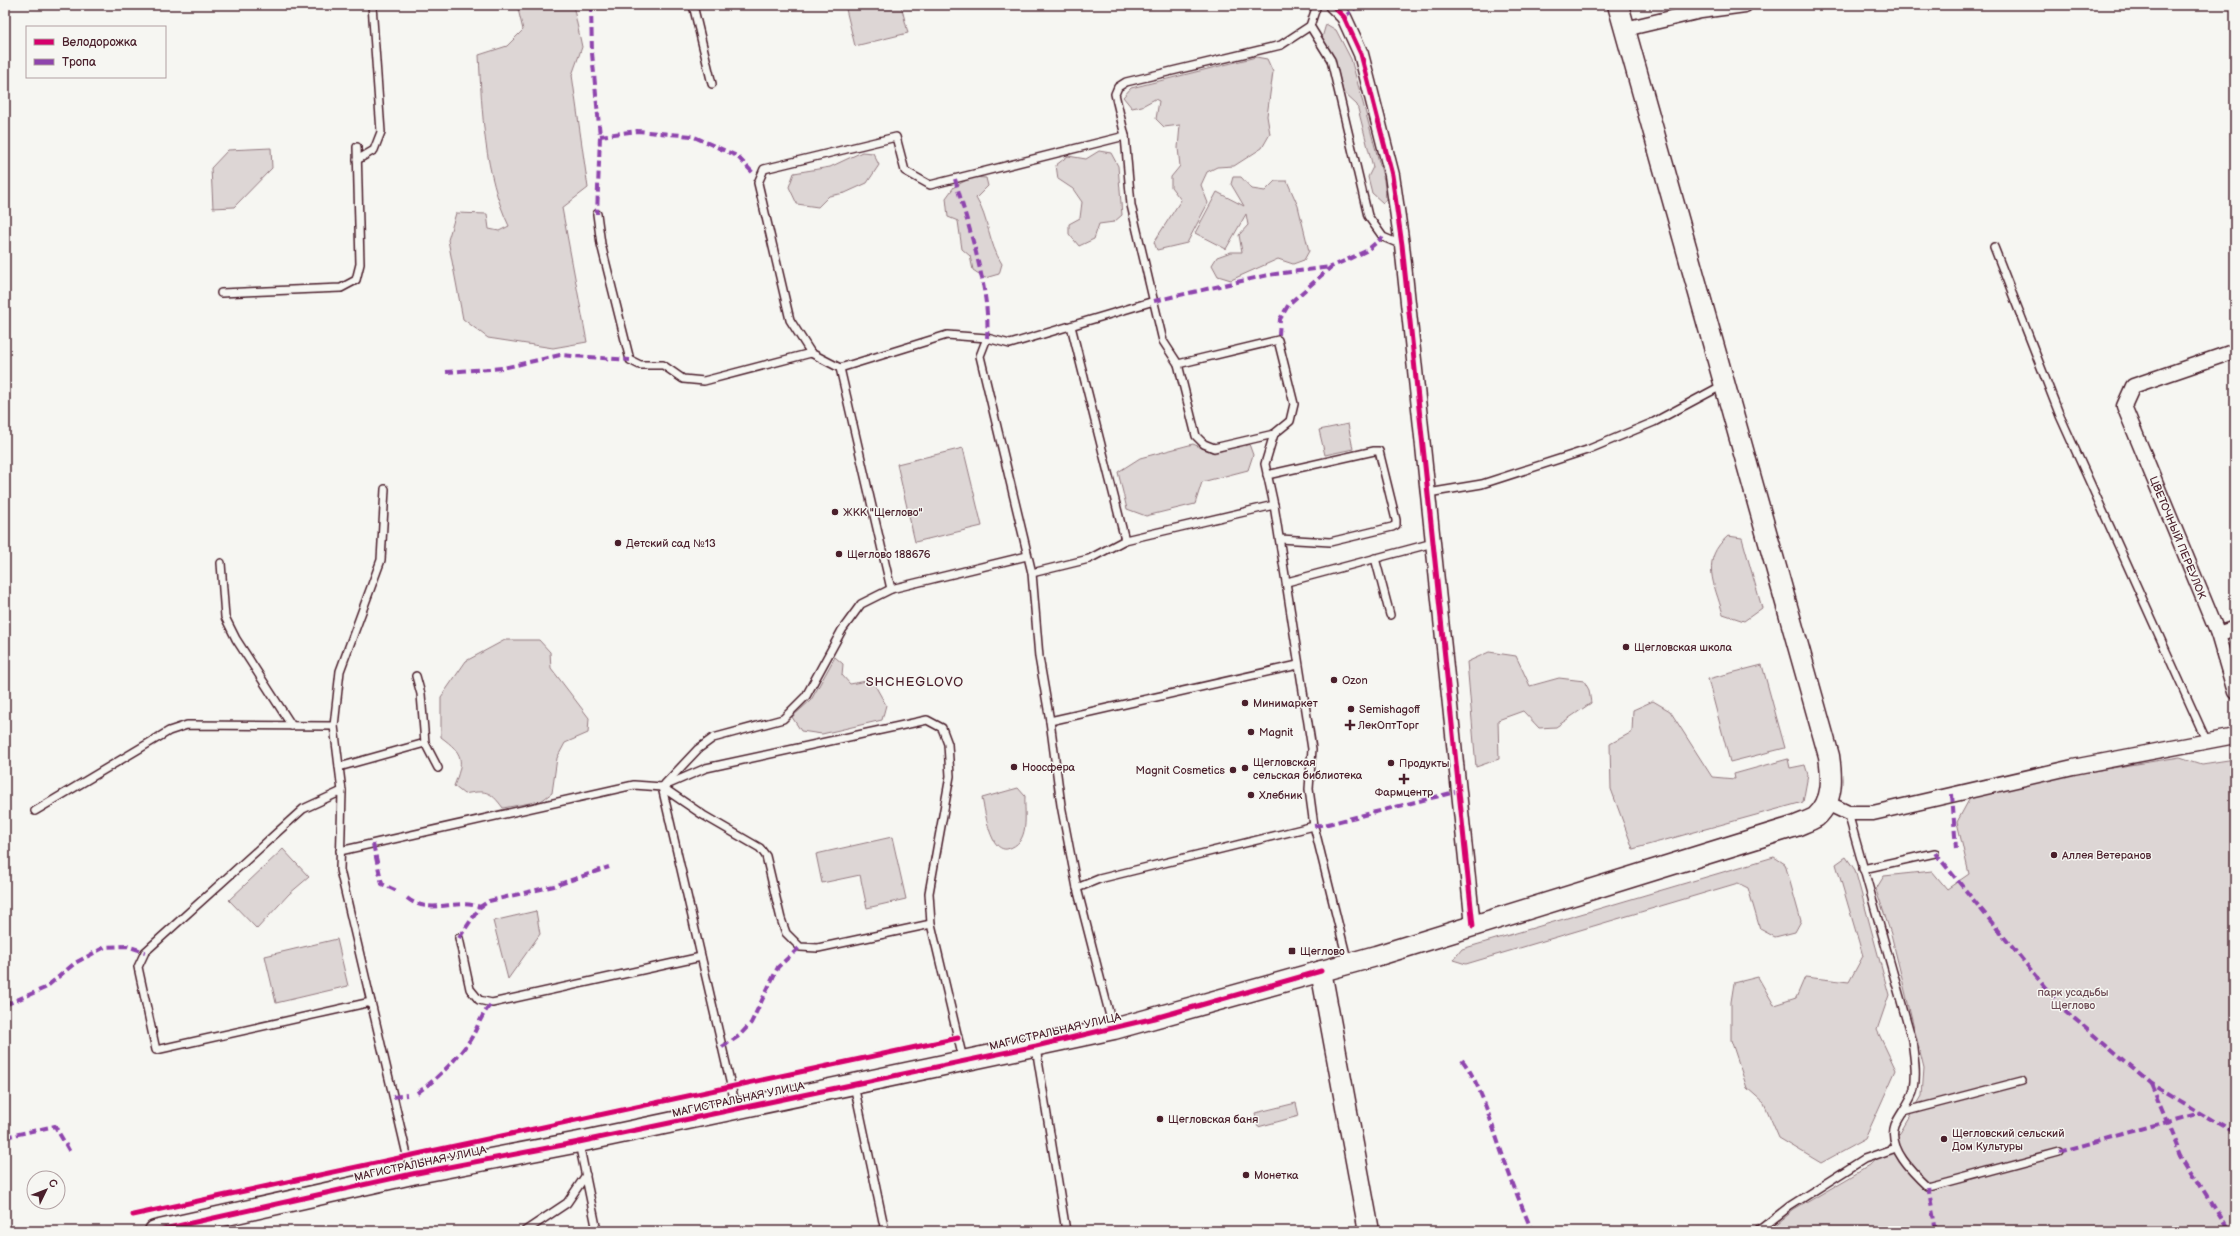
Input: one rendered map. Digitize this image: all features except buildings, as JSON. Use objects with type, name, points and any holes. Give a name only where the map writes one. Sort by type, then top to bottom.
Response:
[{"type":"main road","points":[[1618,5],[1726,383],[1830,756],[1832,782],[1827,803]]},
{"type":"main road","name":"МАГИСТРАЛЬНАЯ УЛИЦА","points":[[155,1231],[412,1174],[579,1142],[1114,1029],[1348,964],[1796,826],[1816,817],[1827,803]]},
{"type":"main road","points":[[1321,971],[1369,1231]]},
{"type":"street","points":[[1332,5],[1344,17],[1361,54],[1392,176],[1402,246],[1473,926]]},
{"type":"street","points":[[1624,29],[1701,10],[1744,5]]},
{"type":"street","name":"ЦВЕТОЧНЫЙ ПЕРЕУЛОК","points":[[2235,351],[2133,386],[2124,406],[2218,634],[2235,692]]},
{"type":"street","points":[[2218,634],[2235,628]]},
{"type":"street","points":[[1827,803],[1848,813],[1873,813],[2074,766],[2235,736]]},
{"type":"lane","points":[[358,160],[374,150],[381,132],[372,5]]},
{"type":"lane","points":[[693,5],[712,84]]},
{"type":"lane","points":[[1178,364],[1278,340],[1294,404],[1290,421],[1274,434],[1214,448],[1204,444],[1196,436],[1178,364],[1163,341],[1131,204],[1124,136],[1115,94],[1118,87],[1126,82],[1281,45],[1310,26],[1317,5]]},
{"type":"lane","points":[[1310,26],[1331,60],[1368,216],[1383,237],[1402,246]]},
{"type":"lane","points":[[1124,136],[930,185],[905,171],[896,138],[764,169],[758,183],[790,320],[811,354],[840,368],[947,335],[987,338],[1010,344],[1154,301]]},
{"type":"lane","points":[[221,293],[341,288],[356,280],[360,264],[357,147]]},
{"type":"lane","points":[[597,214],[600,244],[630,360],[640,365],[663,365],[683,379],[704,381],[811,354]]},
{"type":"lane","points":[[1994,247],[2060,416],[2207,742]]},
{"type":"lane","points":[[1071,326],[1125,540]]},
{"type":"lane","points":[[987,338],[980,356],[1032,573],[1039,657],[1050,721],[1061,805],[1077,888],[1114,1029]]},
{"type":"lane","points":[[840,368],[891,589]]},
{"type":"lane","points":[[1428,493],[1482,484],[1586,450],[1654,422],[1726,383]]},
{"type":"lane","points":[[1274,434],[1265,464],[1280,539],[1312,749],[1309,790],[1314,826],[1348,964]]},
{"type":"lane","points":[[1268,475],[1379,451],[1396,520],[1396,525],[1392,528],[1330,542],[1280,539]]},
{"type":"lane","points":[[385,489],[381,560],[340,671],[334,726],[342,791],[340,870],[412,1174]]},
{"type":"lane","points":[[1032,573],[1090,560],[1125,540],[1274,505]]},
{"type":"lane","points":[[1287,582],[1433,543]]},
{"type":"lane","points":[[662,787],[698,749],[713,738],[782,719],[806,696],[842,630],[861,604],[891,589],[1027,556]]},
{"type":"lane","points":[[1375,558],[1390,615]]},
{"type":"lane","points":[[221,563],[225,616],[236,639],[292,726]]},
{"type":"lane","points":[[1050,721],[1298,665]]},
{"type":"lane","points":[[416,676],[421,694],[425,743],[438,768]]},
{"type":"lane","points":[[340,851],[634,785],[662,787],[706,768],[927,720],[942,728],[948,744],[950,776],[930,893],[931,924],[963,1061]]},
{"type":"lane","points":[[35,811],[168,731],[188,725],[334,726]]},
{"type":"lane","points":[[339,767],[425,743]]},
{"type":"lane","points":[[662,787],[703,815],[760,848],[766,856],[781,919],[786,933],[800,946],[818,948],[931,924]]},
{"type":"lane","points":[[662,787],[736,1109]]},
{"type":"lane","points":[[342,791],[303,809],[145,952],[138,967],[156,1050],[371,1002]]},
{"type":"lane","points":[[1848,813],[1912,1040],[1916,1066],[1914,1090],[1895,1126],[1896,1148],[1909,1169],[1928,1187],[2059,1152]]},
{"type":"lane","points":[[1077,888],[1099,879],[1314,826]]},
{"type":"lane","points":[[1863,869],[1935,853]]},
{"type":"lane","points":[[459,938],[470,989],[479,1000],[492,1003],[701,957]]},
{"type":"lane","points":[[1036,1046],[1066,1231]]},
{"type":"lane","points":[[1902,1112],[2022,1081]]},
{"type":"lane","points":[[854,1084],[885,1231]]},
{"type":"lane","points":[[579,1142],[597,1231]]},
{"type":"lane","points":[[1758,1231],[1790,1206],[1864,1159],[1896,1148]]},
{"type":"lane","points":[[525,1231],[567,1203],[586,1175]]},
{"type":"green space","points":[[513,5],[573,5],[582,47],[572,75],[588,188],[562,208],[587,342],[553,348],[488,338],[463,319],[448,240],[456,213],[487,214],[489,229],[499,231],[509,226],[494,185],[489,164],[483,120],[479,55],[507,46],[523,30],[518,9]]},
{"type":"green space","points":[[845,5],[901,5],[908,33],[855,46]]},
{"type":"green space","points":[[1326,24],[1336,30],[1351,59],[1384,180],[1386,199],[1383,203],[1372,193],[1368,177],[1373,167],[1357,105],[1343,92],[1335,60],[1322,38]]},
{"type":"green space","points":[[1256,57],[1267,59],[1273,72],[1267,116],[1270,134],[1262,148],[1234,166],[1217,167],[1207,172],[1201,185],[1208,203],[1187,243],[1157,250],[1154,242],[1181,200],[1171,187],[1171,177],[1180,166],[1178,148],[1180,125],[1164,127],[1156,119],[1159,101],[1155,99],[1142,106],[1132,108],[1123,97],[1131,88]]},
{"type":"green space","points":[[271,148],[272,168],[234,207],[213,208],[211,168],[228,150]]},
{"type":"green space","points":[[1099,151],[1111,153],[1118,166],[1122,215],[1114,222],[1099,224],[1094,239],[1079,246],[1069,234],[1069,224],[1080,218],[1082,202],[1073,189],[1058,179],[1056,165],[1068,156],[1086,159]]},
{"type":"green space","points":[[862,152],[873,153],[879,165],[867,183],[845,193],[829,196],[818,207],[797,204],[789,187],[794,173],[830,167]]},
{"type":"green space","points":[[972,177],[986,178],[988,186],[976,198],[984,214],[997,256],[1002,264],[999,274],[985,278],[973,270],[970,256],[962,249],[958,221],[948,217],[946,198],[954,187]]},
{"type":"green space","points":[[1233,177],[1241,177],[1252,189],[1265,191],[1275,181],[1287,181],[1298,206],[1309,251],[1304,260],[1293,264],[1278,259],[1231,280],[1218,276],[1212,265],[1217,257],[1231,252],[1242,252],[1239,235],[1248,225],[1246,214],[1226,249],[1195,233],[1217,192],[1244,206],[1231,184]]},
{"type":"green space","points":[[1348,424],[1353,449],[1325,455],[1319,430]]},
{"type":"green space","points":[[1193,444],[1214,453],[1249,444],[1253,455],[1248,470],[1202,482],[1195,504],[1146,516],[1127,509],[1118,472],[1140,458]]},
{"type":"green space","points":[[963,448],[982,526],[915,542],[897,464]]},
{"type":"green space","points":[[1728,536],[1742,538],[1762,608],[1744,621],[1723,614],[1713,582],[1712,563],[1714,554],[1719,545]]},
{"type":"green space","points":[[505,640],[539,640],[550,652],[551,668],[589,718],[588,733],[565,743],[557,758],[552,793],[541,801],[503,808],[494,798],[486,793],[477,792],[464,794],[454,786],[459,770],[460,758],[454,748],[441,737],[441,697],[466,661]]},
{"type":"green space","points":[[1489,652],[1516,656],[1530,686],[1559,678],[1584,681],[1589,690],[1591,703],[1556,727],[1539,728],[1523,711],[1498,720],[1499,759],[1476,767],[1467,662]]},
{"type":"green space","points":[[835,657],[843,664],[842,675],[850,684],[872,680],[886,705],[882,720],[822,734],[801,731],[792,717],[811,700]]},
{"type":"green space","points":[[1762,665],[1785,748],[1730,762],[1708,679]]},
{"type":"green space","points":[[1653,701],[1670,711],[1712,777],[1735,779],[1734,774],[1788,759],[1790,768],[1805,765],[1808,775],[1803,802],[1633,849],[1611,789],[1610,744],[1632,732],[1633,710]]},
{"type":"green space","name":"парк усадьбы Щеглово","points":[[2180,757],[2202,764],[2235,759],[2235,1231],[1768,1231],[1794,1210],[1869,1166],[1900,1133],[1922,1096],[1924,1068],[1891,934],[1876,889],[1884,876],[1932,871],[1947,889],[1969,874],[1957,822],[1970,798],[2075,774]]},
{"type":"green space","points":[[1018,788],[1025,796],[1025,828],[1020,841],[1015,846],[1003,849],[999,847],[993,839],[982,798]]},
{"type":"green space","points":[[892,837],[906,899],[867,908],[860,875],[822,883],[816,854]]},
{"type":"green space","points":[[283,849],[309,877],[289,894],[257,929],[229,900]]},
{"type":"green space","points":[[1774,857],[1785,864],[1801,921],[1795,932],[1775,937],[1760,929],[1748,888],[1738,883],[1466,964],[1453,960],[1462,949]]},
{"type":"green space","points":[[1846,857],[1855,870],[1889,995],[1877,1030],[1896,1070],[1865,1139],[1821,1163],[1779,1138],[1764,1103],[1747,1088],[1731,1040],[1731,1002],[1734,983],[1758,977],[1774,1005],[1796,998],[1805,977],[1849,982],[1863,956],[1836,864]]},
{"type":"green space","points":[[536,911],[540,934],[508,979],[493,921]]},
{"type":"green space","points":[[337,939],[348,986],[276,1003],[265,956]]},
{"type":"green space","points":[[1296,1103],[1299,1116],[1258,1127],[1255,1113]]},
{"type":"marked path","points":[[591,5],[592,53],[600,136],[597,214]]},
{"type":"marked path","points":[[1344,17],[1359,5]]},
{"type":"marked path","points":[[600,136],[637,131],[692,136],[737,156],[755,175]]},
{"type":"marked path","points":[[955,179],[972,237],[982,279],[986,300],[987,338]]},
{"type":"marked path","points":[[1279,335],[1280,319],[1289,304],[1331,267],[1366,251],[1383,237]]},
{"type":"marked path","points":[[1154,301],[1268,275],[1331,267]]},
{"type":"marked path","points":[[446,372],[503,368],[560,355],[630,360]]},
{"type":"marked path","points":[[1314,826],[1328,824],[1459,791]]},
{"type":"marked path","points":[[1952,794],[1956,849]]},
{"type":"marked path","points":[[373,844],[382,884],[399,892]]},
{"type":"marked path","points":[[1935,853],[2062,1008],[2151,1084],[2235,1134]]},
{"type":"marked path","points":[[459,938],[480,907],[489,901],[554,886],[609,867]]},
{"type":"marked path","points":[[407,898],[424,906],[462,904],[480,907]]},
{"type":"marked path","points":[[5,1005],[45,988],[75,963],[105,947],[127,946],[145,952]]},
{"type":"marked path","points":[[722,1047],[739,1036],[751,1023],[778,967],[800,947]]},
{"type":"marked path","points":[[417,1093],[438,1077],[457,1057],[468,1043],[484,1013],[492,1003]]},
{"type":"marked path","points":[[1462,1060],[1469,1070],[1481,1094],[1510,1177],[1532,1231]]},
{"type":"marked path","points":[[2151,1084],[2181,1155],[2228,1231]]},
{"type":"marked path","points":[[393,1097],[407,1095]]},
{"type":"marked path","points":[[2059,1152],[2199,1113]]},
{"type":"marked path","points":[[5,1137],[55,1126],[70,1152]]},
{"type":"marked path","points":[[1928,1187],[1936,1231]]},
{"type":"cycle path","points":[[1332,5],[1344,17],[1361,54],[1392,175],[1402,245],[1473,926]]},
{"type":"cycle path","points":[[155,1231],[412,1174],[579,1142],[1036,1046],[1155,1018],[1321,971]]},
{"type":"cycle path","points":[[133,1215],[958,1038]]},
{"type":"place","name":"ЖКК \"Щеглово\"","points":[[835,512]]},
{"type":"place","name":"Детский сад №13","points":[[618,543]]},
{"type":"place","name":"Щеглово 188676","points":[[839,554]]},
{"type":"place","name":"Щегловская школа","points":[[1626,647]]},
{"type":"place","name":"Ozon","points":[[1334,680]]},
{"type":"place","name":"Минимаркет","points":[[1245,703]]},
{"type":"place","name":"Semishagoff","points":[[1351,709]]},
{"type":"place","name":"ЛекОптТорг","points":[[1350,725]]},
{"type":"place","name":"Magnit","points":[[1251,732]]},
{"type":"place","name":"Продукты","points":[[1391,763]]},
{"type":"place","name":"Ноосфера","points":[[1014,767]]},
{"type":"place","name":"Щегловская сельская библиотека","points":[[1245,768]]},
{"type":"place","name":"Magnit Cosmetics","points":[[1233,770]]},
{"type":"place","name":"Фармцентр","points":[[1404,779]]},
{"type":"place","name":"Хлебник","points":[[1251,795]]},
{"type":"place","name":"Аллея Ветеранов","points":[[2054,855]]},
{"type":"place","name":"Щеглово","points":[[1292,951]]},
{"type":"place","name":"Щегловская баня","points":[[1160,1119]]},
{"type":"place","name":"Щегловский сельский Дом Культуры","points":[[1944,1139]]},
{"type":"place","name":"Монетка","points":[[1246,1175]]},
{"type":"district","name":"SHCHEGLOVO","points":[[915,681]]}]
